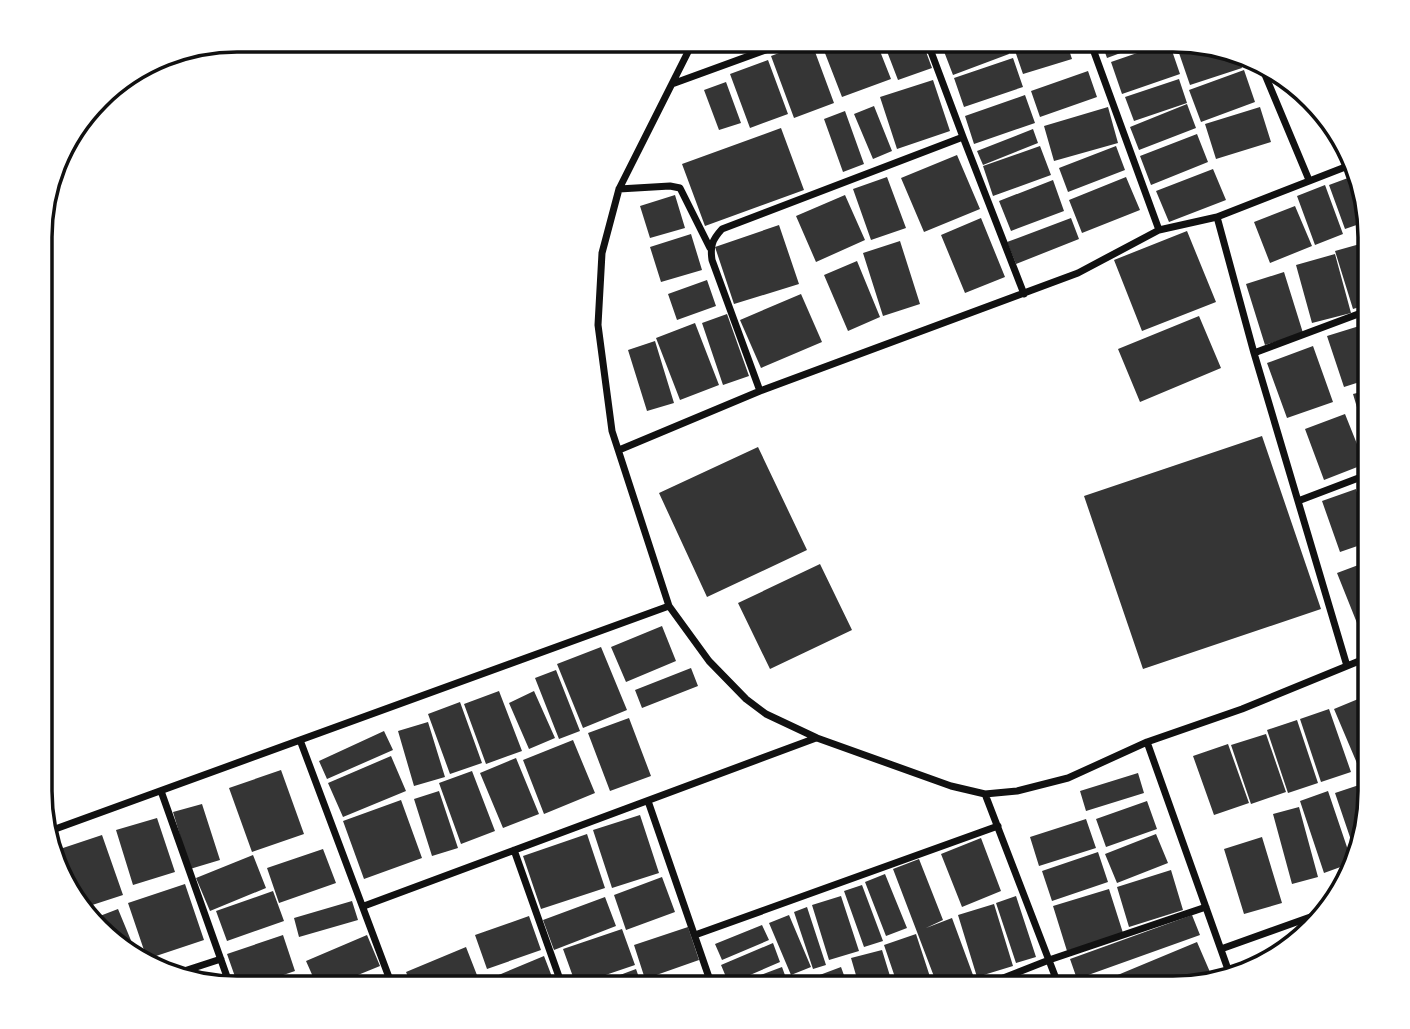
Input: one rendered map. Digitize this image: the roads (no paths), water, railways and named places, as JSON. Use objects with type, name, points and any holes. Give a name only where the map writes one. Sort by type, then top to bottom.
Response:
[{"type":"street","points":[[688,53],[619,189],[602,253],[598,325],[612,431],[669,606],[709,662],[746,699],[766,714],[817,738],[951,786],[985,794],[1017,791],[1068,778],[1147,742],[1242,709],[1357,662]]},
{"type":"street","points":[[672,84],[757,53]]},
{"type":"street","points":[[932,53],[1024,294]]},
{"type":"street","points":[[1094,53],[1159,230]]},
{"type":"street","points":[[1266,78],[1309,180]]},
{"type":"street","points":[[710,248],[713,239],[722,229],[963,137]]},
{"type":"street","points":[[619,450],[760,391],[1079,274],[1159,230],[1217,217],[1343,168]]},
{"type":"street","points":[[619,189],[670,186],[680,188],[710,248],[760,391]]},
{"type":"street","points":[[1217,217],[1254,353],[1347,666]]},
{"type":"street","points":[[1254,353],[1357,314]]},
{"type":"street","points":[[1298,501],[1357,479]]},
{"type":"street","points":[[56,829],[669,606]]},
{"type":"street","points":[[364,906],[817,738]]},
{"type":"street","points":[[300,740],[389,976]]},
{"type":"street","points":[[1147,742],[1227,968]]},
{"type":"street","points":[[161,791],[227,976]]},
{"type":"street","points":[[985,794],[1055,976]]},
{"type":"street","points":[[648,801],[709,976]]},
{"type":"street","points":[[695,935],[998,826]]},
{"type":"street","points":[[514,850],[558,976]]},
{"type":"street","points":[[1008,976],[1206,907]]},
{"type":"street","points":[[1220,950],[1306,919]]},
{"type":"street","points":[[188,970],[221,959]]}]
